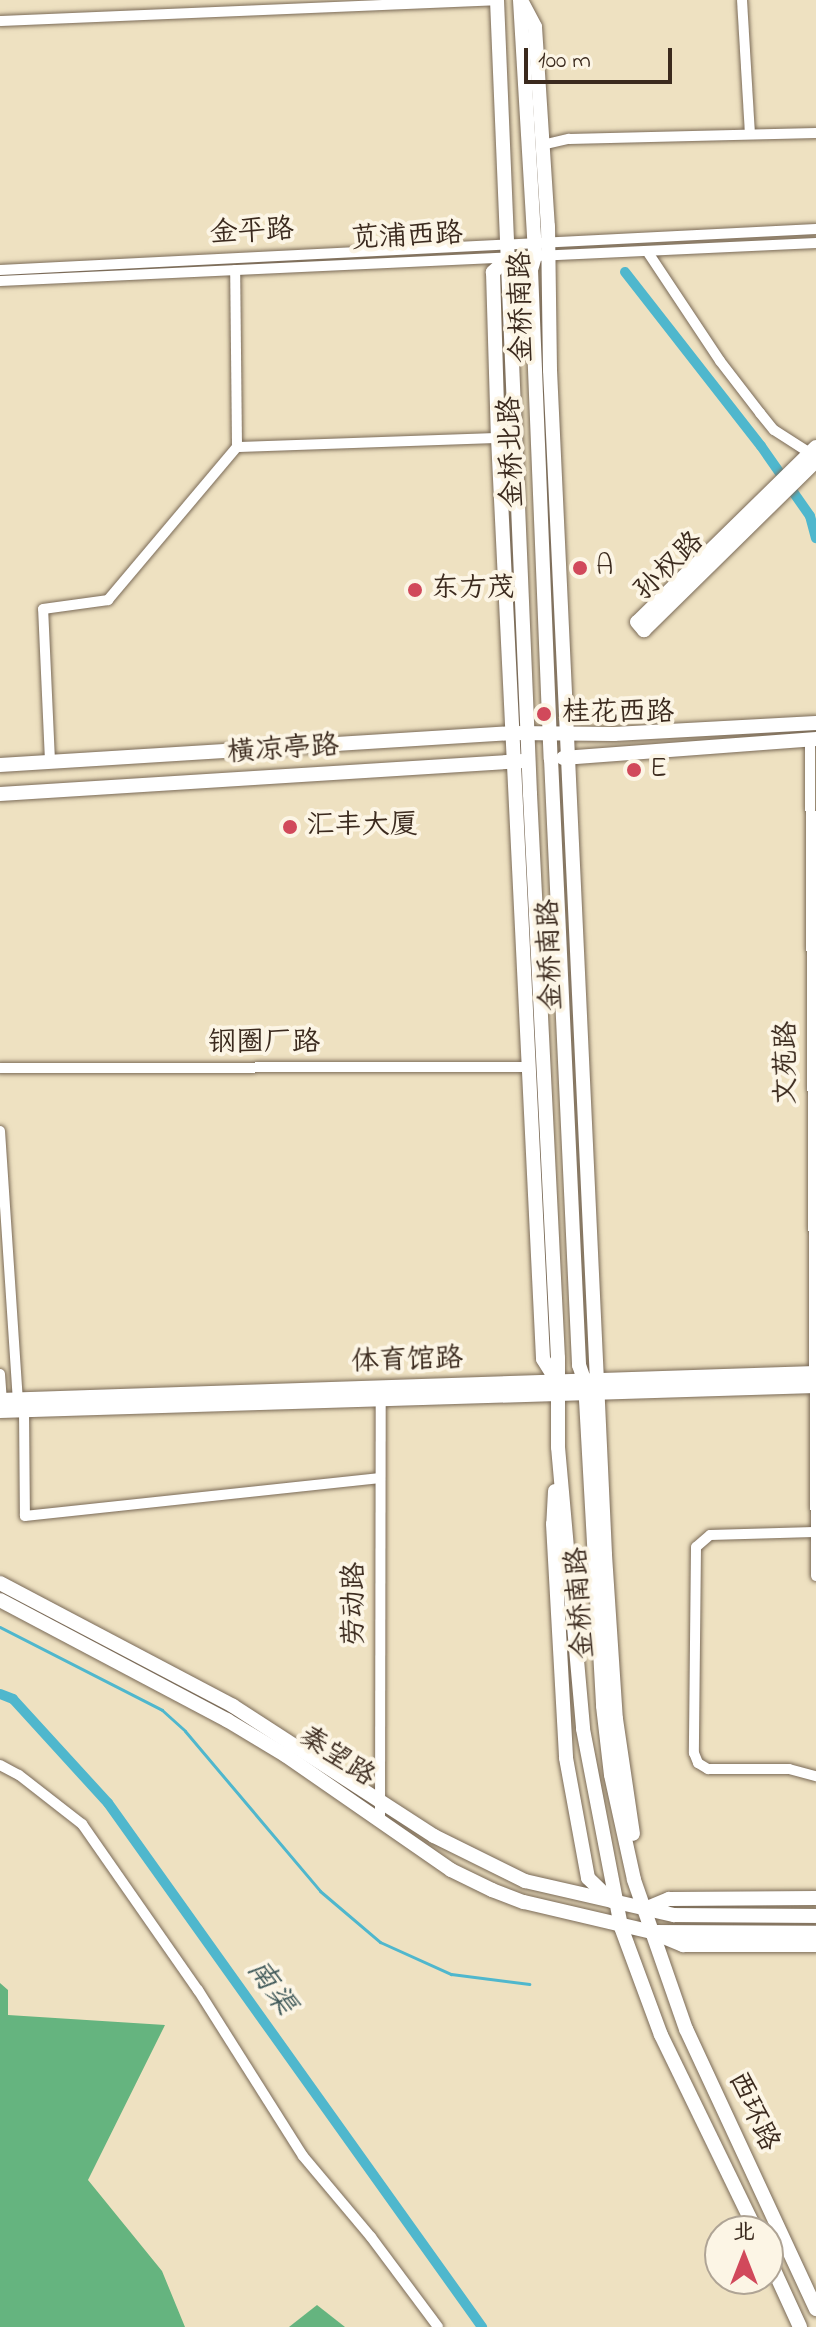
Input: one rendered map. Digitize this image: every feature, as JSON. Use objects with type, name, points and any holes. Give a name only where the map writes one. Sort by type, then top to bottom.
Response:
[{"type":"main road","name":"金桥北路","points":[[497,0],[508,251],[521,733]]},
{"type":"main road","name":"金桥南路","points":[[521,0],[535,27],[542,145],[542,249],[570,757],[584,1091],[603,1706],[611,1775],[634,1880],[652,1932]]},
{"type":"main road","name":"金桥北路","points":[[521,0],[542,249],[531,270],[551,759]]},
{"type":"main road","name":"金桥北路","points":[[508,251],[493,272],[498,438],[521,733]]},
{"type":"main road","points":[[537,398],[550,370]]},
{"type":"main road","name":"孙权路","points":[[778,491],[637,622],[644,630],[810,459]]},
{"type":"main road","points":[[568,734],[816,723]]},
{"type":"main road","name":"金桥南路","points":[[521,733],[528,1067],[543,1359],[558,1389]]},
{"type":"main road","name":"横凉亭路","points":[[0,765],[521,733],[568,734]]},
{"type":"main road","points":[[570,757],[813,739]]},
{"type":"main road","name":"横凉亭路","points":[[0,794],[570,757]]},
{"type":"main road","name":"金桥南路","points":[[551,759],[579,1365],[591,1388]]},
{"type":"main road","name":"金桥南路","points":[[522,761],[558,1389],[553,1524],[566,1758],[588,1878],[614,1904]]},
{"type":"main road","points":[[569,1118],[584,1091]]},
{"type":"main road","points":[[533,1149],[548,1175]]},
{"type":"main road","name":"体育馆路","points":[[1,1405],[20,1407],[815,1380]]},
{"type":"main road","name":"金桥南路","points":[[558,1447],[583,1729],[614,1904],[621,1927]]},
{"type":"main road","name":"秦望路","points":[[0,1583],[233,1706],[380,1801],[485,1863],[525,1881],[614,1904],[674,1915],[816,1916]]},
{"type":"main road","name":"秦望路","points":[[0,1600],[227,1720],[380,1819],[451,1870],[492,1890],[621,1927],[652,1932],[816,1933]]},
{"type":"main road","name":"秦望路","points":[[645,1909],[669,1899],[816,1898]]},
{"type":"main road","name":"西环路","points":[[621,1927],[661,2035],[748,2215]]},
{"type":"main road","name":"秦望路","points":[[652,1932],[683,1945],[816,1945]]},
{"type":"main road","name":"西环路","points":[[652,1932],[686,2029],[816,2309]]},
{"type":"main road","points":[[784,2292],[800,2327]]},
{"type":"street","points":[[0,21],[497,0]]},
{"type":"street","points":[[742,0],[750,134]]},
{"type":"street","points":[[542,145],[569,139],[816,133]]},
{"type":"street","name":"苋浦西路","points":[[0,281],[235,270],[816,229]]},
{"type":"street","name":"苋浦西路","points":[[542,249],[647,251],[816,243]]},
{"type":"street","name":"金平路","points":[[0,270],[508,251]]},
{"type":"street","points":[[647,251],[720,361],[760,413],[774,430],[810,459]]},
{"type":"street","points":[[50,761],[43,609],[108,600],[237,447],[235,270]]},
{"type":"street","points":[[237,447],[498,438]]},
{"type":"street","name":"文苑路","points":[[813,739],[816,1576]]},
{"type":"street","name":"钢圈厂路","points":[[0,1068],[528,1067]]},
{"type":"street","points":[[0,1131],[25,1516],[380,1478]]},
{"type":"street","points":[[0,1374],[1,1405]]},
{"type":"street","name":"劳动路","points":[[380,1819],[381,1395]]},
{"type":"street","points":[[814,1532],[710,1535],[696,1547],[694,1753],[698,1763],[708,1769],[789,1769],[816,1776]]},
{"type":"street","points":[[0,1765],[19,1775],[82,1824],[198,1990],[303,2156],[371,2237],[438,2327]]},
{"type":"green space","points":[[0,1983],[8,1990],[8,2015],[165,2025],[88,2180],[162,2271],[185,2327],[0,2327]]},
{"type":"green space","points":[[317,2305],[345,2327],[289,2327]]},
{"type":"waterway","points":[[625,272],[761,446],[810,516],[816,538]]},
{"type":"waterway","points":[[0,1627],[162,1710],[185,1731],[320,1891],[380,1942],[451,1974],[529,1984]]},
{"type":"waterway","name":"南渠","points":[[0,1694],[13,1699],[108,1803],[482,2327]]},
{"type":"place","name":"A","points":[[580,568]]},
{"type":"place","name":"东方茂","points":[[415,590]]},
{"type":"place","name":"桂花西路","points":[[544,714]]},
{"type":"place","name":"E","points":[[634,770]]},
{"type":"place","name":"汇丰大厦","points":[[290,827]]}]
